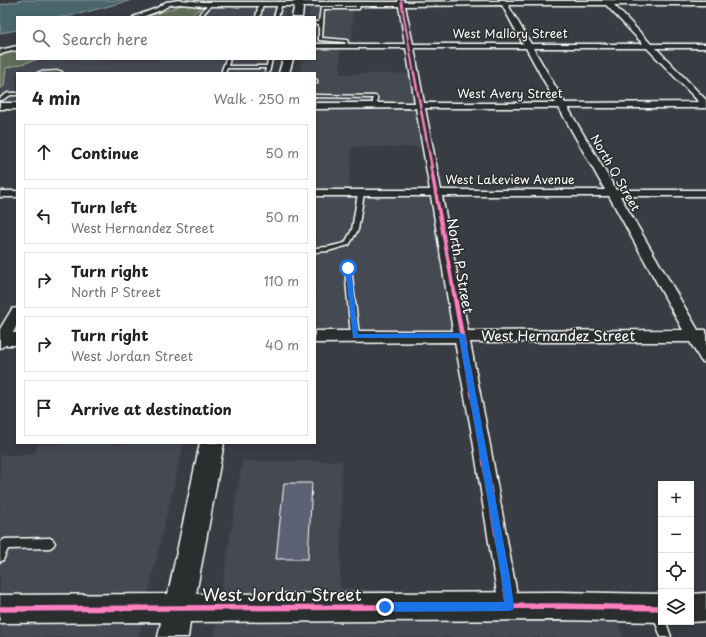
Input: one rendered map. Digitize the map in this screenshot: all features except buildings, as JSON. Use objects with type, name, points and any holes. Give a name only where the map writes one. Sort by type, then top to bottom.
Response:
[{"type":"street","points":[[139,16],[159,9],[164,4],[192,1],[210,4],[300,2],[358,6],[402,2],[706,3]]},
{"type":"street","points":[[296,16],[300,2]]},
{"type":"street","name":"North P Street","points":[[402,2],[461,335],[495,516],[509,606]]},
{"type":"street","name":"North Q Street","points":[[503,2],[611,193],[700,336],[706,357]]},
{"type":"street","points":[[607,2],[706,105]]},
{"type":"street","name":"West Mallory Street","points":[[316,46],[706,46]]},
{"type":"street","points":[[0,52],[16,48]]},
{"type":"street","points":[[284,72],[288,60]]},
{"type":"street","name":"West Avery Street","points":[[316,106],[706,105]]},
{"type":"street","points":[[0,106],[16,106]]},
{"type":"street","name":"West Lakeview Avenue","points":[[316,193],[706,193]]},
{"type":"street","points":[[0,194],[16,194]]},
{"type":"street","points":[[1,340],[16,315]]},
{"type":"street","name":"West Hernandez Street","points":[[316,337],[461,335],[700,336]]},
{"type":"street","points":[[1,340],[16,338]]},
{"type":"street","points":[[173,637],[212,444]]},
{"type":"street","name":"West Jordan Street","points":[[0,609],[509,606],[658,608]]},
{"type":"street","points":[[694,608],[706,607]]},
{"type":"lane","points":[[276,16],[280,3]]},
{"type":"lane","points":[[200,16],[210,4]]},
{"type":"lane","points":[[258,16],[261,4]]},
{"type":"lane","points":[[348,46],[347,42],[344,40],[320,39],[322,8],[358,6],[358,13]]},
{"type":"lane","points":[[316,24],[321,24]]},
{"type":"lane","points":[[223,72],[228,60]]},
{"type":"lane","points":[[267,72],[270,60]]},
{"type":"lane","points":[[225,67],[268,67]]},
{"type":"lane","points":[[0,100],[16,89]]},
{"type":"lane","points":[[10,94],[16,94]]},
{"type":"lane","points":[[316,96],[374,97],[375,106]]},
{"type":"lane","points":[[316,250],[328,249],[347,244],[355,230],[361,193]]},
{"type":"lane","points":[[348,268],[355,336]]},
{"type":"lane","points":[[0,557],[5,544],[50,543]]},
{"type":"lane","points":[[663,625],[666,637]]},
{"type":"shaded area","points":[[205,0],[288,0],[288,2],[203,2]]},
{"type":"shaded area","points":[[311,0],[398,0],[399,2],[310,2]]},
{"type":"shaded area","points":[[206,5],[287,5],[284,16],[192,16],[194,13]]},
{"type":"shaded area","points":[[310,5],[353,5],[352,45],[316,45],[316,16],[308,16]]},
{"type":"shaded area","points":[[316,48],[340,48],[340,74],[410,74],[416,104],[316,104],[316,72],[300,72],[302,60],[316,60]]},
{"type":"shaded area","points":[[36,60],[274,60],[271,72],[16,72],[16,104],[0,104],[0,89],[4,86],[6,68]]},
{"type":"shaded area","points":[[316,109],[417,109],[423,147],[352,147],[349,190],[316,190]]},
{"type":"shaded area","points":[[316,197],[431,197],[453,329],[316,330]]},
{"type":"shaded area","points":[[38,444],[184,444],[148,594],[0,595],[0,455],[33,455]]},
{"type":"shaded area","points":[[242,461],[342,461],[340,588],[443,593],[221,594]]},
{"type":"shaded area","points":[[618,621],[623,637],[215,637],[217,622]]},
{"type":"shaded area","points":[[0,623],[142,623],[138,637],[0,637]]},
{"type":"green space","points":[[185,4],[206,5],[194,13],[192,16],[149,16]]},
{"type":"green space","points":[[16,49],[16,60],[36,60],[6,68],[4,86],[0,89],[0,54]]},
{"type":"water","points":[[23,0],[132,0],[71,16],[16,16],[16,30],[0,33],[0,5]]},
{"type":"cycle path","points":[[401,0],[481,440],[509,606]]},
{"type":"cycle path","points":[[0,609],[558,606],[658,608]]},
{"type":"route","points":[[348,268],[355,336],[461,335],[506,577],[509,606],[385,607]]}]
